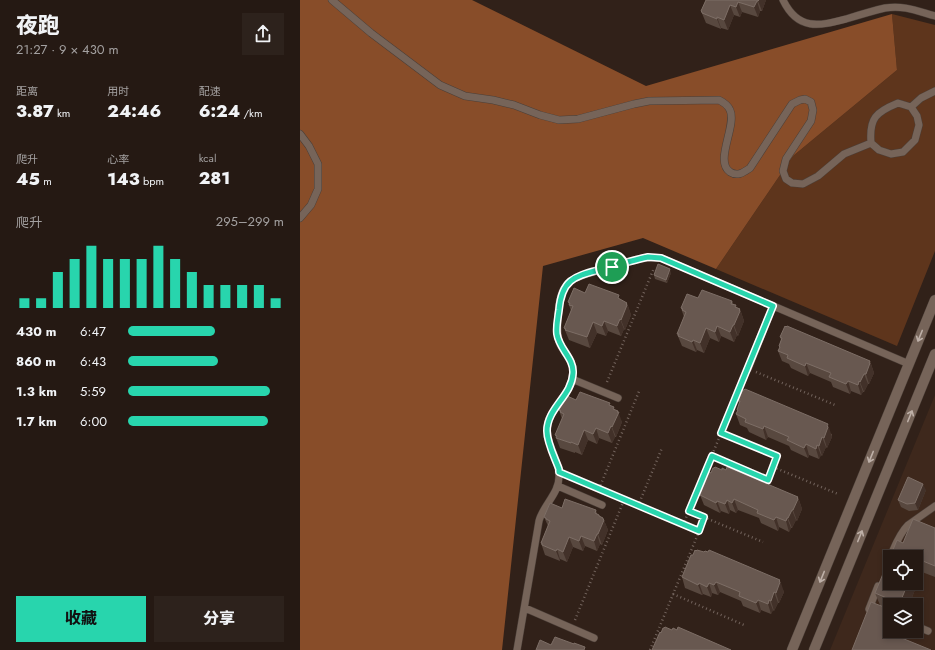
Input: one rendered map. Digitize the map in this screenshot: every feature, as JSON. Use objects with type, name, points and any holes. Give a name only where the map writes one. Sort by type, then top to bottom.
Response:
[{"type":"street","points":[[792,650],[935,300]]},
{"type":"street","points":[[814,650],[935,354]]},
{"type":"lane","points":[[332,0],[371,33],[440,85],[465,96],[514,105],[540,115],[559,120],[578,119],[649,101],[719,100],[726,104],[730,110],[732,122],[725,155],[725,163],[728,171],[734,174],[742,173],[750,168],[792,104],[800,100],[805,99],[811,102],[813,110],[811,121],[786,159],[783,171],[786,179],[792,183],[803,184],[818,176],[844,154],[871,142]]},
{"type":"lane","points":[[783,0],[794,16],[805,23],[811,24],[827,24],[892,7],[900,7],[935,16]]},
{"type":"lane","points":[[911,107],[921,98],[935,91]]},
{"type":"lane","points":[[898,103],[911,107],[917,116],[919,125],[915,140],[903,152],[891,154],[880,150],[871,142],[870,130],[874,117],[885,108],[898,103]]},
{"type":"lane","points":[[300,134],[309,146],[318,164],[318,189],[311,205],[300,218]]},
{"type":"lane","points":[[517,650],[540,515],[558,486],[559,469],[548,438],[547,427],[552,414],[570,386],[573,374],[570,360],[560,345],[557,334],[560,300],[565,286],[570,282],[580,276],[642,258],[658,258],[909,364]]},
{"type":"lane","points":[[748,368],[773,306]]},
{"type":"lane","points":[[572,379],[618,398]]},
{"type":"lane","points":[[558,486],[602,505]]},
{"type":"lane","points":[[893,550],[904,529],[935,506]]},
{"type":"lane","points":[[867,614],[873,608],[881,579]]},
{"type":"lane","points":[[524,608],[594,638]]},
{"type":"lane","points":[[923,629],[928,631]]},
{"type":"path","points":[[603,392],[658,258]]},
{"type":"path","points":[[683,525],[748,368],[835,405]]},
{"type":"path","points":[[599,489],[640,389]]},
{"type":"path","points":[[712,456],[768,480],[777,456],[721,433]]},
{"type":"path","points":[[638,506],[662,448]]},
{"type":"path","points":[[773,467],[838,494]]},
{"type":"path","points":[[559,472],[699,531]]},
{"type":"path","points":[[572,628],[624,500]]},
{"type":"path","points":[[689,511],[763,542]]},
{"type":"path","points":[[650,650],[704,517]]},
{"type":"path","points":[[673,594],[744,625]]},
{"type":"shaded area","points":[[300,0],[472,0],[646,86],[892,14],[897,70],[793,156],[716,269],[643,238],[543,266],[502,650],[300,650]]},
{"type":"shaded area","points":[[892,14],[935,25],[935,251],[897,346],[716,269],[793,156],[897,70]]},
{"type":"shaded area","points":[[935,395],[935,650],[830,650]]},
{"type":"building","points":[[706,0],[759,0],[754,7],[738,2],[736,7],[730,5],[724,20],[702,13],[701,11]]},
{"type":"building","points":[[658,264],[670,269],[666,280],[654,275]]},
{"type":"building","points":[[589,284],[619,295],[618,298],[627,303],[627,305],[617,326],[604,321],[602,326],[593,322],[587,337],[565,330],[566,329],[564,328],[573,306],[569,305],[570,303],[568,302],[574,288],[585,293]]},
{"type":"building","points":[[702,290],[732,301],[731,304],[736,305],[735,307],[740,309],[740,311],[730,332],[717,326],[715,332],[706,328],[700,343],[693,340],[692,342],[678,336],[679,334],[677,334],[686,312],[681,308],[687,294],[698,298]]},
{"type":"building","points":[[785,326],[870,361],[866,374],[864,374],[858,385],[848,381],[846,384],[829,377],[831,373],[806,363],[805,366],[787,358],[788,355],[778,351],[782,338],[780,337]]},
{"type":"building","points":[[745,389],[828,424],[824,438],[822,437],[819,446],[817,445],[816,449],[806,444],[804,448],[787,440],[789,437],[764,426],[763,429],[745,422],[746,419],[736,414],[740,401],[738,401],[743,390]]},
{"type":"building","points":[[580,392],[610,403],[609,405],[614,407],[613,409],[619,412],[608,433],[596,428],[593,434],[584,430],[578,445],[556,438],[557,436],[555,435],[564,414],[559,410],[565,395],[576,400]]},
{"type":"building","points":[[715,467],[726,470],[727,467],[798,497],[793,510],[786,521],[776,517],[774,520],[757,513],[758,510],[734,499],[732,503],[727,500],[725,504],[717,501],[716,503],[700,495],[709,472],[711,473]]},
{"type":"building","points":[[908,477],[923,484],[915,503],[907,504],[898,500]]},
{"type":"building","points":[[565,499],[596,510],[595,513],[604,520],[594,541],[581,536],[579,541],[569,537],[563,552],[557,549],[556,551],[542,545],[541,543],[550,521],[544,517],[550,503],[562,508]]},
{"type":"building","points":[[913,519],[935,528],[935,566],[923,561],[923,550],[893,550],[897,540],[903,543]]},
{"type":"building","points":[[695,550],[708,552],[709,550],[780,580],[776,593],[774,592],[771,601],[769,600],[768,604],[758,600],[756,603],[739,596],[740,592],[716,582],[714,585],[709,583],[707,587],[699,583],[698,585],[682,577],[691,555],[693,555]]},
{"type":"building","points":[[883,574],[883,590],[905,590],[902,598],[887,598],[875,593]]},
{"type":"building","points":[[871,602],[883,607],[883,638],[902,638],[931,650],[852,650]]},
{"type":"building","points":[[665,627],[672,630],[673,628],[677,630],[678,627],[731,650],[652,650],[660,632],[661,633]]},
{"type":"building","points":[[555,637],[585,647],[584,650],[536,650],[540,640],[551,645]]},
{"type":"route","points":[[642,258],[661,258],[773,306],[721,433],[777,456],[768,480],[712,456],[689,511],[704,517],[699,531],[559,472],[548,438],[547,427],[552,414],[570,386],[573,374],[570,360],[560,345],[557,334],[561,295],[565,286],[575,278],[612,267],[642,258]]}]
